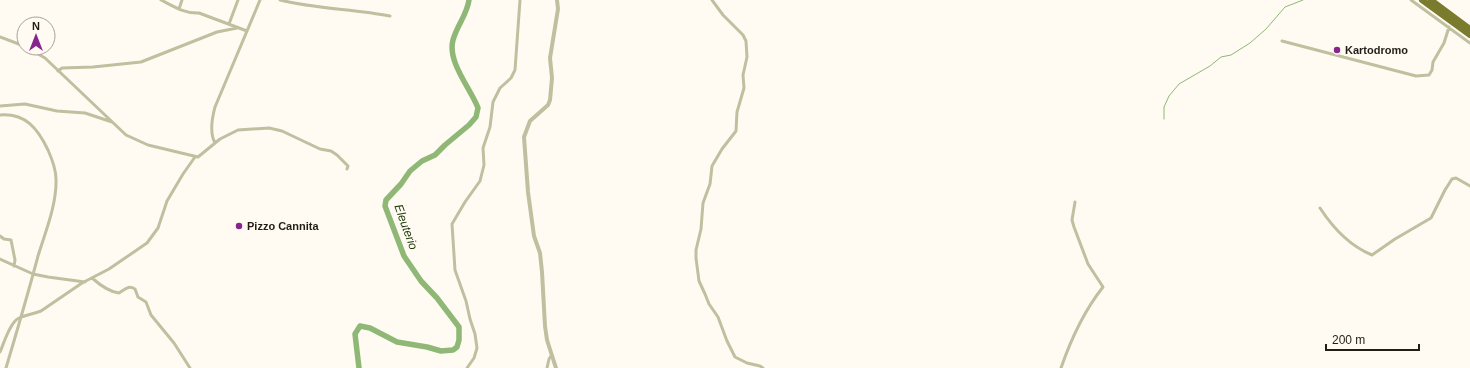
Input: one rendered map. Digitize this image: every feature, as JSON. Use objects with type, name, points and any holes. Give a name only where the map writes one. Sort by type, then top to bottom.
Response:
[{"type":"highway","points":[[1422,0],[1470,35]]},
{"type":"highway","points":[[1431,0],[1470,29]]},
{"type":"street","points":[[161,0],[192,14],[199,13],[247,31]]},
{"type":"street","points":[[179,9],[182,0]]},
{"type":"street","points":[[229,24],[238,0]]},
{"type":"street","points":[[215,143],[212,137],[214,111],[260,0]]},
{"type":"street","points":[[280,0],[309,6],[390,16]]},
{"type":"street","points":[[467,368],[478,348],[466,301],[455,270],[452,224],[480,181],[484,165],[483,148],[490,127],[494,102],[500,88],[511,78],[515,70],[520,0]]},
{"type":"street","points":[[556,368],[551,356],[544,326],[540,253],[534,236],[528,192],[524,137],[530,121],[548,105],[550,100],[552,78],[550,58],[558,9],[557,0]]},
{"type":"street","points":[[712,0],[723,15],[743,35],[746,41],[747,57],[743,75],[744,88],[737,112],[736,131],[722,149],[712,166],[710,184],[703,203],[702,225],[696,250],[696,258],[700,281],[709,304],[718,317],[731,350],[739,359],[763,368]]},
{"type":"street","points":[[1411,0],[1470,43]]},
{"type":"street","points":[[1282,41],[1416,76],[1424,76],[1429,74],[1432,70],[1433,62],[1444,43],[1449,27]]},
{"type":"street","points":[[58,71],[62,68],[141,62],[217,32],[237,28]]},
{"type":"street","points":[[0,37],[16,43]]},
{"type":"street","points":[[42,56],[81,90],[112,122],[126,134],[144,144],[198,157],[215,143],[238,130],[273,128],[320,149],[331,151],[348,166],[347,169]]},
{"type":"street","points":[[0,106],[25,104],[57,111],[85,113],[112,122]]},
{"type":"street","points":[[0,115],[15,116],[33,126],[41,136],[52,158],[56,179],[55,194],[6,368]]},
{"type":"street","points":[[0,352],[12,323],[18,318],[41,311],[85,282],[109,270],[147,243],[158,228],[167,201],[182,174],[195,157]]},
{"type":"street","points":[[1320,208],[1328,220],[1350,243],[1372,255],[1395,239],[1432,218],[1445,190],[1452,179],[1456,178],[1470,186]]},
{"type":"street","points":[[1061,368],[1079,323],[1090,302],[1102,287],[1088,264],[1072,220],[1075,202]]},
{"type":"street","points":[[0,236],[4,239],[11,240],[15,260],[14,266]]},
{"type":"street","points":[[0,259],[33,274],[85,282]]},
{"type":"street","points":[[92,278],[110,291],[116,293],[119,293],[127,287],[135,289],[138,297],[146,302],[151,315],[174,343],[190,368]]},
{"type":"street","points":[[547,368],[551,356]]},
{"type":"waterway","name":"Eleuterio","points":[[359,368],[355,334],[360,326],[370,328],[397,342],[441,351],[453,350],[457,347],[459,340],[459,327],[437,298],[421,281],[404,256],[385,206],[386,200],[401,184],[410,171],[422,161],[435,155],[476,117],[478,108],[456,66],[452,48],[453,40],[469,0]]},
{"type":"waterway","points":[[1164,119],[1164,107],[1169,96],[1179,84],[1210,66],[1221,57],[1231,55],[1250,43],[1266,29],[1285,7],[1303,0]]},
{"type":"place","name":"Kartodromo","points":[[1337,50]]},
{"type":"place","name":"Pizzo Cannita","points":[[239,226]]}]
